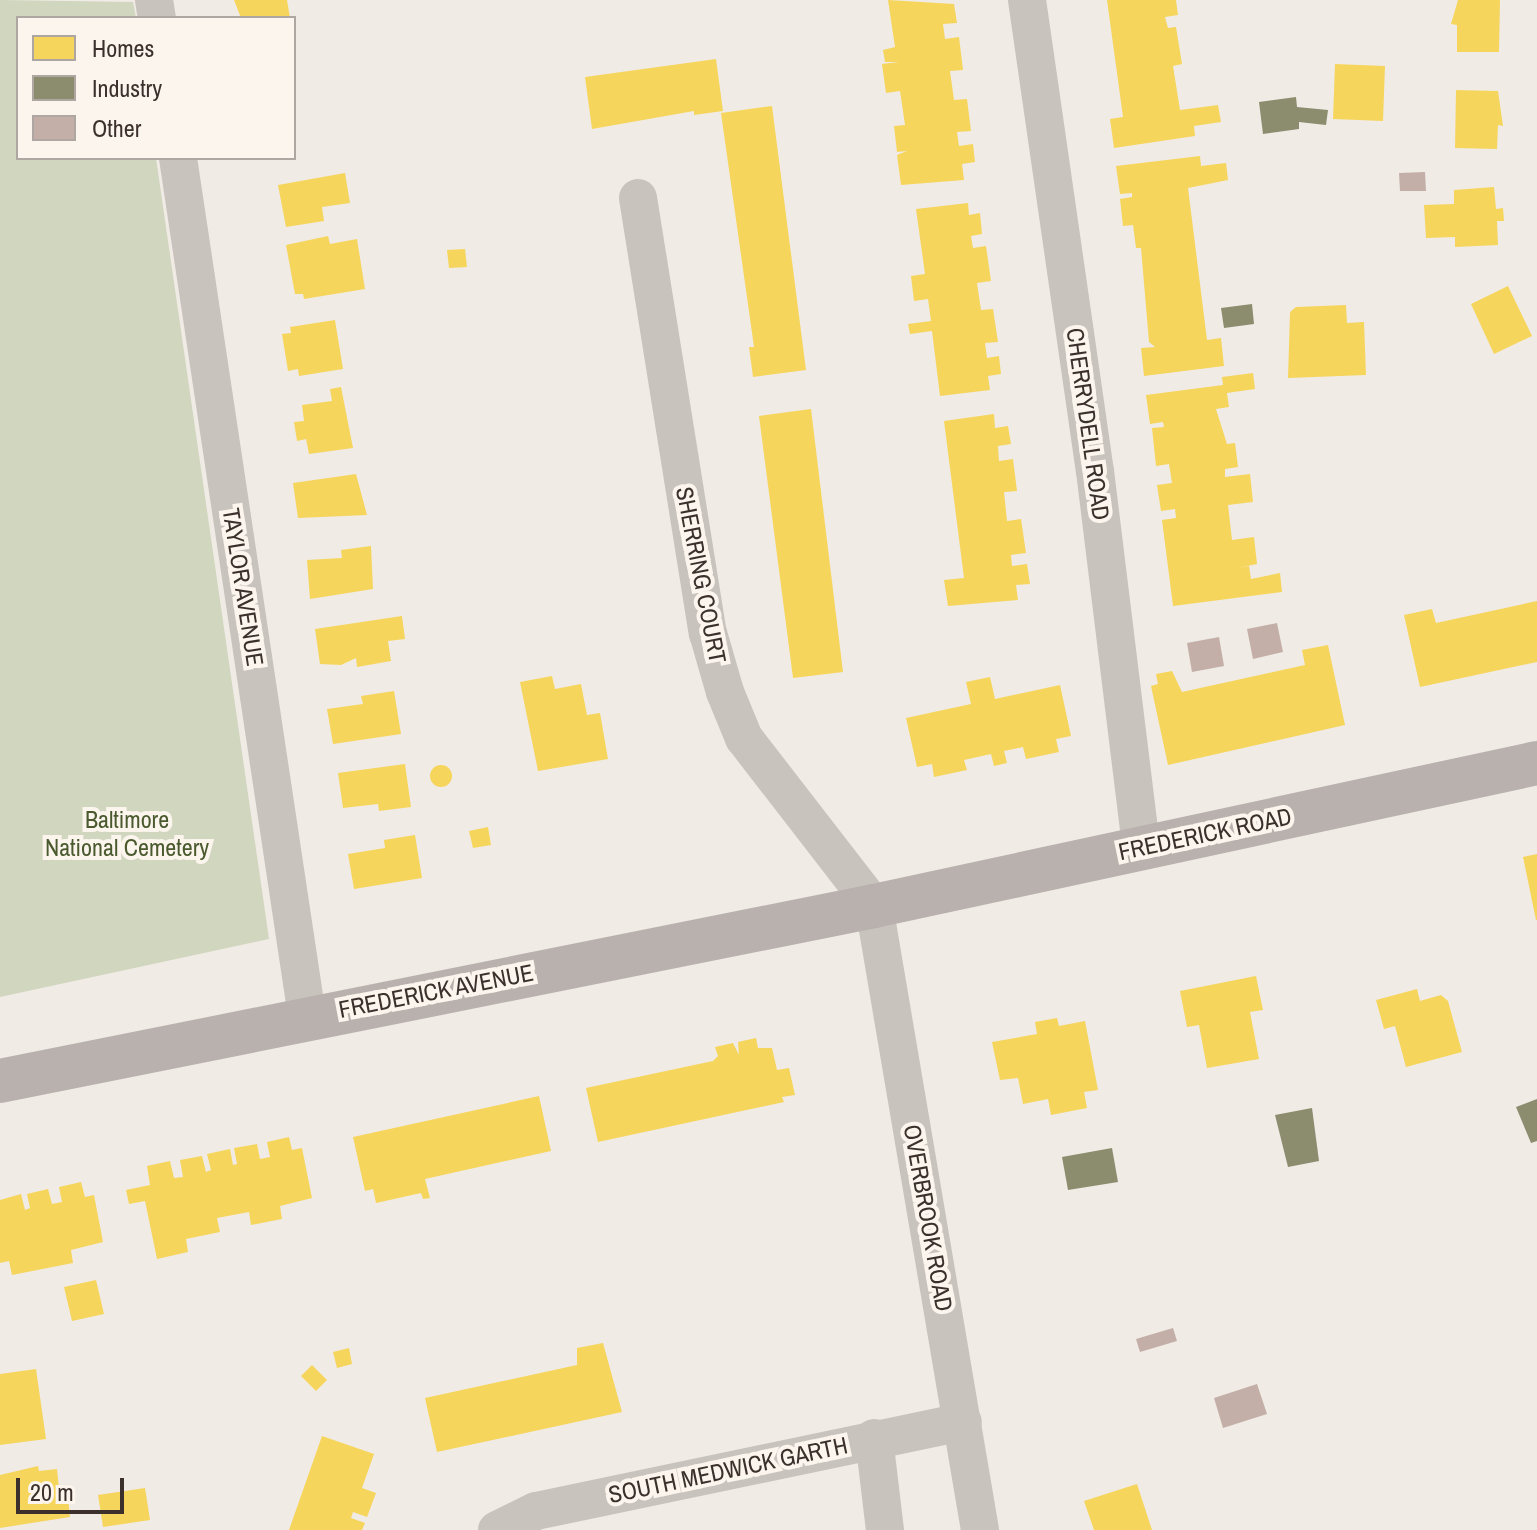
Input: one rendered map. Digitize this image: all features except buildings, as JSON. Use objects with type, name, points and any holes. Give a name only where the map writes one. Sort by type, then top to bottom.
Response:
[{"type":"main road","name":"FREDERICK ROAD","points":[[874,906],[1537,763]]},
{"type":"main road","name":"FREDERICK AVENUE","points":[[0,1081],[307,1016],[874,906]]},
{"type":"street","name":"CHERRYDELL ROAD","points":[[1027,0],[1095,471],[1141,848]]},
{"type":"street","name":"TAYLOR AVENUE","points":[[178,160],[307,1016]]},
{"type":"street","name":"SHERRING COURT","points":[[638,198],[708,633],[725,692],[744,738],[874,906]]},
{"type":"street","name":"OVERBROOK ROAD","points":[[874,906],[980,1530]]},
{"type":"street","name":"SOUTH MEDWICK GARTH","points":[[497,1530],[536,1511],[874,1438],[963,1422]]},
{"type":"street","points":[[874,1438],[885,1530]]},
{"type":"green space","name":"Baltimore National Cemetery","points":[[0,0],[133,2],[136,16],[16,16],[16,160],[156,160],[269,939],[0,997]]}]
